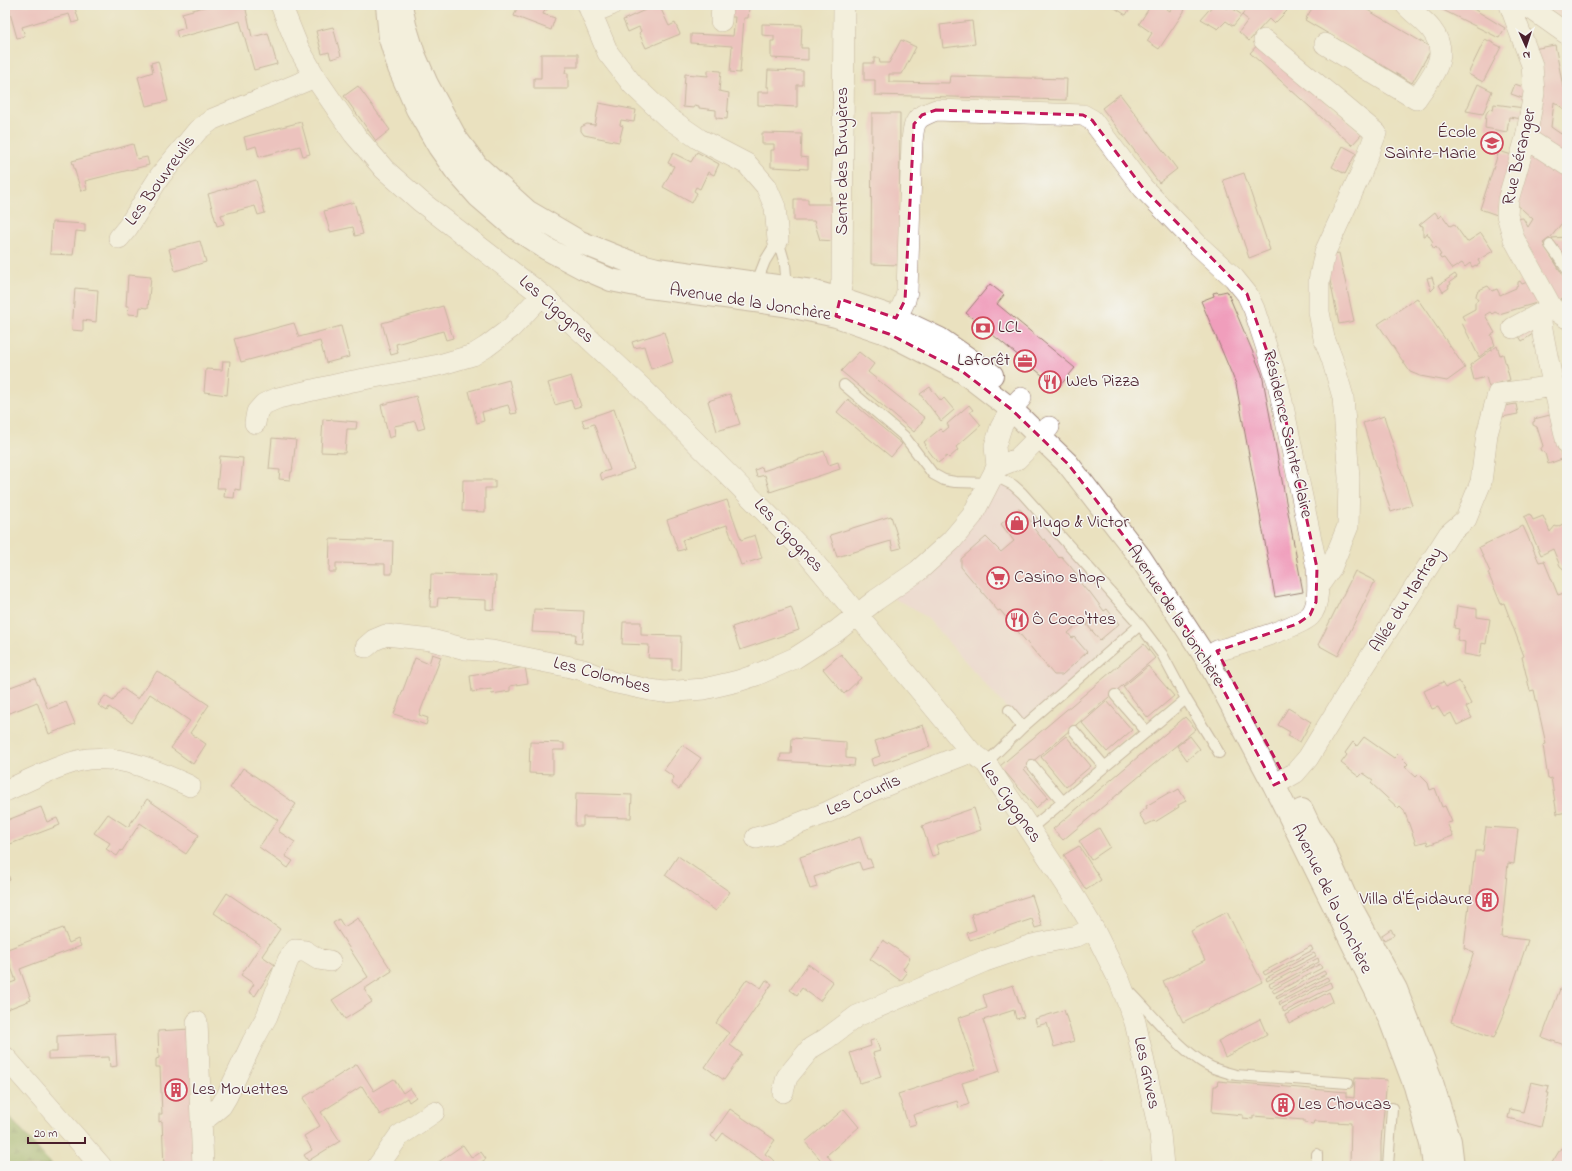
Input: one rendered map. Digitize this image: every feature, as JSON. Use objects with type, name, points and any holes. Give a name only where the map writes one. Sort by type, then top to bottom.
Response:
[{"type":"street","points":[[281,5],[298,47],[315,77]]},
{"type":"street","name":"Avenue de la Jonchère","points":[[387,5],[390,39],[399,68],[420,116],[456,171],[479,197],[515,228],[547,249],[583,268],[611,280],[641,286],[755,291]]},
{"type":"street","name":"Avenue de la Jonchère","points":[[401,5],[405,25],[414,54],[427,84],[456,138],[478,166],[526,211],[580,242],[630,262],[755,291],[786,296],[812,291],[838,307],[892,326],[940,339],[972,360],[1044,431],[1076,458],[1149,548],[1213,656],[1280,782],[1388,1018],[1414,1086],[1431,1144],[1434,1166]]},
{"type":"street","points":[[611,5],[590,9],[608,53],[633,85],[667,117],[699,138],[748,164],[766,186],[775,207],[778,240]]},
{"type":"street","name":"Sente des Bruyères","points":[[838,307],[842,280],[844,5]]},
{"type":"street","points":[[1325,44],[1416,99],[1439,63],[1440,45],[1431,28],[1406,5]]},
{"type":"street","name":"Rue Béranger","points":[[1510,5],[1532,65],[1534,93],[1526,138],[1508,200],[1507,215],[1514,239],[1555,312]]},
{"type":"street","points":[[1526,5],[1567,34]]},
{"type":"street","name":"Résidence Sainte-Claire","points":[[1264,40],[1376,132],[1361,173],[1325,252],[1319,281],[1319,312],[1324,338],[1343,397],[1349,478],[1348,526],[1332,568],[1319,585]]},
{"type":"street","name":"Les Cigognes","points":[[315,77],[354,134],[384,169],[420,201],[542,295],[643,389],[808,554],[979,757],[1077,900],[1120,982]]},
{"type":"street","name":"Les Bouvreuils","points":[[119,238],[128,227],[160,176],[198,130],[219,116],[315,77]]},
{"type":"street","name":"Résidence Sainte-Claire","points":[[892,326],[905,300],[907,291],[912,142],[914,124],[922,115],[936,110],[1083,115],[1092,120],[1143,188],[1199,246],[1234,278],[1247,294],[1254,309],[1278,383],[1317,568],[1319,585],[1316,602],[1310,615],[1297,624],[1213,656]]},
{"type":"street","points":[[1526,138],[1567,165]]},
{"type":"street","points":[[255,423],[257,412],[264,404],[278,398],[348,382],[438,365],[473,355],[511,328],[542,295]]},
{"type":"street","points":[[1513,328],[1555,312]]},
{"type":"street","points":[[1555,312],[1542,315],[1541,322],[1549,368],[1567,443]]},
{"type":"street","name":"Allée du Martray","points":[[1280,782],[1295,773],[1308,758],[1355,681],[1449,534],[1466,519],[1481,482],[1487,434],[1498,394],[1554,386]]},
{"type":"street","points":[[993,475],[995,446],[1001,427],[1016,403]]},
{"type":"street","points":[[993,475],[1016,460],[1044,431]]},
{"type":"street","name":"Les Colombes","points":[[366,646],[374,640],[386,635],[430,640],[466,649],[492,651],[566,666],[588,672],[612,682],[664,692],[689,691],[738,681],[795,658],[834,633],[876,600],[918,571],[951,541],[972,516],[993,475]]},
{"type":"street","name":"Les Courlis","points":[[756,838],[775,833],[828,812],[869,792],[979,757]]},
{"type":"street","points":[[5,791],[67,764],[87,759],[122,761],[172,778],[190,786]]},
{"type":"street","name":"Avenue de la Jonchère","points":[[1280,782],[1321,842],[1346,898],[1396,990],[1431,1079],[1450,1141],[1453,1166]]},
{"type":"street","points":[[783,1092],[787,1077],[811,1048],[857,1016],[985,961],[1032,945],[1077,936],[1093,928]]},
{"type":"street","points":[[201,1120],[209,1116],[221,1106],[227,1096],[253,1040],[267,1016],[288,960],[294,950],[305,952],[318,959],[330,961]]},
{"type":"street","name":"Les Grives","points":[[1120,982],[1135,1022],[1160,1134],[1163,1166]]},
{"type":"street","points":[[197,1022],[203,1166]]},
{"type":"street","points":[[5,1058],[101,1166]]},
{"type":"street","points":[[378,1166],[399,1136],[434,1112]]},
{"type":"lane","points":[[755,291],[765,261],[778,240]]},
{"type":"lane","points":[[778,240],[785,264],[786,296]]},
{"type":"lane","points":[[1550,245],[1567,269]]},
{"type":"lane","points":[[844,385],[904,436],[933,474],[944,480],[955,482],[993,475],[1013,485],[1022,493],[1140,625],[1162,654],[1186,699],[1219,754]]},
{"type":"lane","points":[[979,757],[1023,727],[1140,625]]},
{"type":"lane","points":[[1115,695],[1147,732]]},
{"type":"lane","points":[[1029,830],[1186,699]]},
{"type":"lane","points":[[1008,710],[1023,727]]},
{"type":"lane","points":[[1074,731],[1105,767]]},
{"type":"lane","points":[[1032,766],[1063,802]]},
{"type":"lane","points":[[1120,982],[1186,1050],[1219,1071],[1236,1075],[1348,1083]]},
{"type":"lane","points":[[1388,1166],[1392,1108]]},
{"type":"lane","points":[[1317,1154],[1317,1166]]},
{"type":"highlighted area","points":[[936,110],[1083,115],[1092,120],[1143,188],[1247,294],[1278,383],[1317,568],[1316,602],[1310,615],[1297,624],[1217,651],[1286,779],[1274,785],[1208,661],[1140,557],[1068,464],[1011,409],[963,372],[889,334],[836,316],[840,299],[896,318],[905,300],[912,142],[914,124],[922,115]]},
{"type":"shaded area","points":[[993,475],[1013,485],[1140,625],[1023,727],[928,619],[915,609],[884,594],[918,571]]},
{"type":"green space","points":[[5,1112],[53,1166],[5,1166]]},
{"type":"building","points":[[74,5],[79,21],[72,23],[69,14],[45,20],[22,27],[25,36],[17,38],[8,6]]},
{"type":"building","points":[[211,5],[245,5],[252,37],[268,33],[277,64],[254,70],[240,21],[178,38],[176,31],[185,28],[182,13]]},
{"type":"building","points":[[518,5],[549,5],[543,14],[555,18],[551,30],[514,16]]},
{"type":"building","points":[[659,5],[669,26],[675,23],[680,34],[646,48],[639,33],[641,31],[639,27],[628,32],[623,20]]},
{"type":"building","points":[[1110,5],[1132,5],[1126,15]]},
{"type":"building","points":[[1151,5],[1161,5],[1170,11],[1173,5],[1178,5],[1185,10],[1159,49],[1147,41],[1152,33],[1139,24]]},
{"type":"building","points":[[1213,5],[1221,5],[1227,9],[1229,6],[1242,15],[1233,26],[1226,21],[1218,29],[1201,19]]},
{"type":"building","points":[[1251,5],[1280,5],[1287,11],[1274,24],[1269,19],[1249,41],[1239,32],[1248,20],[1242,15]]},
{"type":"building","points":[[1314,5],[1359,5],[1432,48],[1412,83],[1305,20]]},
{"type":"building","points":[[1433,5],[1467,5],[1505,28],[1499,38]]},
{"type":"building","points":[[1543,5],[1567,5],[1567,18],[1565,21]]},
{"type":"building","points":[[732,7],[749,8],[748,18],[744,18],[740,73],[730,72],[732,46],[691,43],[691,34],[733,36],[735,17],[731,17]]},
{"type":"building","points":[[972,21],[975,44],[943,48],[940,25]]},
{"type":"building","points":[[762,24],[802,25],[801,48],[808,48],[808,60],[771,58],[771,41],[774,41],[774,36],[762,35]]},
{"type":"building","points":[[333,27],[341,56],[331,59],[329,52],[322,54],[316,31]]},
{"type":"building","points":[[1485,39],[1501,47],[1483,82],[1468,74]]},
{"type":"building","points":[[901,40],[916,47],[902,74],[889,74],[889,82],[949,83],[950,76],[1067,79],[1066,100],[875,95],[875,80],[864,80],[864,63],[874,63],[874,58],[879,58],[880,63],[889,63]]},
{"type":"building","points":[[1260,42],[1362,134],[1352,145],[1250,53]]},
{"type":"building","points":[[1555,45],[1563,87],[1567,85],[1567,111],[1554,102],[1551,127],[1561,134],[1564,130],[1567,133],[1567,159],[1534,138],[1533,49]]},
{"type":"building","points":[[541,54],[578,54],[578,67],[566,67],[565,73],[568,73],[568,89],[534,89],[534,78],[541,78]]},
{"type":"building","points":[[158,61],[168,101],[146,106],[138,77],[153,72],[151,63]]},
{"type":"building","points":[[708,70],[721,71],[719,91],[729,93],[727,119],[716,118],[716,110],[699,108],[699,106],[694,105],[694,108],[683,107],[685,74],[708,76]]},
{"type":"building","points":[[768,70],[803,71],[803,85],[797,85],[797,107],[758,105],[758,92],[769,92],[769,87],[767,87]]},
{"type":"building","points":[[1478,84],[1492,91],[1483,114],[1466,111]]},
{"type":"building","points":[[1515,84],[1526,88],[1525,99],[1511,94]]},
{"type":"building","points":[[358,86],[390,130],[376,141],[344,96]]},
{"type":"building","points":[[1120,94],[1177,169],[1159,183],[1102,108]]},
{"type":"building","points":[[599,103],[636,110],[634,122],[621,120],[620,125],[623,126],[619,142],[584,135],[581,131],[581,127],[587,124],[595,125]]},
{"type":"building","points":[[1494,104],[1524,108],[1522,119],[1509,117],[1507,132],[1485,128],[1486,114],[1489,109],[1493,110]]},
{"type":"building","points":[[872,113],[900,113],[899,265],[871,264]]},
{"type":"building","points":[[301,122],[310,154],[303,156],[300,146],[259,157],[256,146],[247,149],[244,137]]},
{"type":"building","points":[[762,133],[802,134],[801,157],[808,158],[808,169],[771,167],[771,150],[774,150],[774,144],[762,144]]},
{"type":"building","points":[[133,144],[137,159],[147,157],[149,165],[85,181],[87,190],[81,191],[72,161]]},
{"type":"building","points":[[1343,146],[1356,153],[1345,174],[1332,167]]},
{"type":"building","points":[[1499,151],[1515,156],[1497,215],[1480,209]]},
{"type":"building","points":[[1535,151],[1567,177],[1567,220],[1565,219],[1551,237],[1543,243],[1567,282],[1567,295],[1555,303],[1514,219],[1523,218],[1528,227],[1533,219],[1513,201],[1523,166]]},
{"type":"building","points":[[697,152],[719,164],[714,175],[708,172],[700,189],[696,187],[694,191],[697,193],[692,203],[663,187],[674,166],[668,163],[673,153],[691,162]]},
{"type":"building","points":[[1244,173],[1270,250],[1249,258],[1223,180]]},
{"type":"building","points":[[256,180],[265,213],[258,215],[255,206],[221,215],[224,224],[217,226],[208,194]]},
{"type":"building","points":[[830,197],[835,197],[834,241],[820,240],[814,221],[794,221],[794,199],[808,199],[808,204],[830,204]]},
{"type":"building","points":[[354,202],[363,234],[355,236],[353,227],[330,232],[324,211]]},
{"type":"building","points":[[1435,212],[1439,218],[1442,215],[1450,226],[1454,224],[1467,242],[1481,233],[1493,251],[1478,260],[1480,264],[1476,266],[1472,267],[1470,263],[1465,267],[1462,263],[1452,269],[1444,258],[1441,259],[1439,256],[1441,255],[1436,247],[1434,249],[1431,244],[1433,242],[1427,233],[1423,236],[1423,226],[1419,225]]},
{"type":"building","points":[[52,222],[85,224],[85,232],[76,231],[73,255],[50,254]]},
{"type":"building","points":[[1567,237],[1567,261],[1552,238]]},
{"type":"building","points":[[200,241],[206,262],[175,271],[169,249]]},
{"type":"building","points":[[1339,253],[1354,321],[1339,324],[1325,256]]},
{"type":"building","points":[[1455,274],[1457,277],[1450,282],[1451,284],[1448,286],[1449,288],[1443,292],[1439,285]]},
{"type":"building","points":[[128,275],[151,277],[148,308],[140,307],[139,315],[128,314],[129,306],[126,306]]},
{"type":"building","points":[[1432,277],[1435,287],[1431,291],[1427,278]]},
{"type":"building","points":[[1520,281],[1522,284],[1530,281],[1540,302],[1499,314],[1495,312],[1492,314],[1490,312],[1485,315],[1495,333],[1491,335],[1495,345],[1479,357],[1462,323],[1465,321],[1462,316],[1475,309],[1475,302],[1478,300],[1476,296],[1477,292],[1481,289],[1488,286],[1492,291],[1497,289],[1500,295],[1516,288],[1518,282]]},
{"type":"building","points":[[990,284],[1004,295],[997,304],[1075,368],[1058,388],[966,313]]},
{"type":"building","points":[[75,288],[98,290],[96,322],[83,320],[83,331],[72,330]]},
{"type":"building","points":[[1227,291],[1262,374],[1303,592],[1275,597],[1236,384],[1201,301],[1214,296],[1213,293]]},
{"type":"building","points":[[1417,298],[1465,368],[1447,381],[1420,376],[1410,372],[1378,324]]},
{"type":"building","points":[[443,306],[453,338],[446,340],[443,331],[396,344],[398,353],[391,355],[382,323]]},
{"type":"building","points":[[294,323],[299,337],[341,326],[349,357],[326,363],[320,341],[241,362],[234,339]]},
{"type":"building","points":[[1532,323],[1536,332],[1522,341],[1517,333]]},
{"type":"building","points":[[664,332],[673,362],[651,369],[644,346],[634,348],[632,342]]},
{"type":"building","points":[[1497,346],[1500,355],[1503,354],[1510,380],[1495,384],[1496,388],[1489,387],[1486,377],[1474,380],[1470,365]]},
{"type":"building","points":[[859,352],[874,364],[868,372],[925,418],[914,432],[841,371]]},
{"type":"building","points":[[223,361],[230,361],[227,395],[204,392],[206,369],[222,370]]},
{"type":"building","points":[[571,376],[581,406],[574,408],[571,400],[555,405],[548,383]]},
{"type":"building","points":[[509,380],[517,413],[511,414],[508,405],[482,412],[484,421],[477,423],[469,391]]},
{"type":"building","points":[[930,387],[941,401],[944,398],[954,410],[941,421],[920,394]]},
{"type":"building","points":[[730,394],[740,424],[717,431],[708,401]]},
{"type":"building","points":[[416,396],[425,428],[418,430],[415,421],[394,426],[395,436],[389,438],[381,405]]},
{"type":"building","points":[[848,399],[902,444],[891,457],[837,412]]},
{"type":"building","points":[[1516,404],[1518,414],[1497,418],[1499,407]]},
{"type":"building","points":[[969,405],[973,410],[970,412],[981,425],[956,447],[958,450],[949,458],[947,456],[938,463],[925,446],[926,445],[924,442],[940,429],[943,432],[949,427],[947,424]]},
{"type":"building","points":[[614,409],[634,469],[602,480],[600,473],[610,470],[594,424],[585,427],[582,420]]},
{"type":"building","points":[[1554,414],[1562,459],[1548,464],[1545,453],[1540,450],[1543,446],[1537,427],[1533,425],[1533,422],[1535,421],[1534,419]]},
{"type":"building","points":[[1384,416],[1412,505],[1391,512],[1363,423]]},
{"type":"building","points":[[323,419],[357,422],[356,429],[347,429],[345,453],[321,452]]},
{"type":"building","points":[[272,438],[296,440],[290,480],[279,479],[280,470],[269,469]]},
{"type":"building","points":[[824,451],[829,465],[838,462],[840,469],[770,492],[765,475],[757,477],[755,470],[762,467],[763,471]]},
{"type":"building","points":[[220,456],[243,458],[240,490],[235,489],[234,498],[224,497],[225,488],[217,488]]},
{"type":"building","points":[[463,480],[495,480],[495,488],[485,488],[485,512],[462,511]]},
{"type":"building","points":[[727,500],[741,540],[755,535],[762,558],[741,565],[727,525],[682,540],[685,549],[678,551],[667,520]]},
{"type":"building","points":[[1018,509],[1021,510],[1033,524],[1032,526],[1043,540],[1045,539],[1059,558],[1061,556],[1070,566],[1078,576],[1076,578],[1088,592],[1089,591],[1104,611],[1107,609],[1119,624],[1100,640],[1087,625],[1089,624],[1085,618],[1068,633],[1072,638],[1074,637],[1087,652],[1062,675],[1054,675],[1000,610],[998,611],[961,567],[961,559],[986,537],[1001,552],[1014,541],[1001,524]]},
{"type":"building","points":[[1530,514],[1533,520],[1543,516],[1550,532],[1555,526],[1557,527],[1567,522],[1567,572],[1560,566],[1553,549],[1541,555],[1524,517]]},
{"type":"building","points":[[891,516],[901,548],[893,550],[891,541],[837,557],[830,535]]},
{"type":"building","points":[[1523,526],[1539,562],[1544,561],[1558,595],[1567,592],[1567,812],[1557,814],[1551,778],[1548,779],[1543,745],[1546,744],[1534,690],[1530,691],[1522,657],[1524,656],[1504,603],[1501,604],[1488,573],[1490,572],[1479,547]]},
{"type":"building","points":[[330,539],[393,541],[392,574],[385,574],[385,564],[336,563],[336,572],[329,572]]},
{"type":"building","points":[[1355,571],[1375,581],[1338,656],[1318,645]]},
{"type":"building","points":[[431,574],[496,576],[494,610],[486,609],[486,600],[438,598],[437,607],[430,607]]},
{"type":"building","points":[[1457,606],[1477,609],[1477,617],[1490,619],[1486,644],[1482,643],[1480,657],[1464,654],[1465,642],[1457,640],[1459,629],[1454,628]]},
{"type":"building","points":[[791,607],[799,630],[740,650],[732,627]]},
{"type":"building","points":[[534,609],[584,611],[582,644],[575,643],[576,634],[532,632]]},
{"type":"building","points":[[623,622],[641,622],[641,635],[681,636],[680,670],[672,670],[672,659],[648,658],[649,645],[622,644]]},
{"type":"building","points":[[1144,644],[1155,658],[1024,769],[1048,797],[1036,808],[1000,766]]},
{"type":"building","points":[[432,654],[441,657],[419,715],[428,718],[426,725],[394,714],[415,658],[429,664]]},
{"type":"building","points":[[841,654],[861,678],[844,694],[823,669]]},
{"type":"building","points":[[1148,666],[1174,696],[1148,718],[1123,687]]},
{"type":"building","points":[[525,667],[528,683],[510,686],[510,691],[492,694],[491,689],[472,692],[470,676]]},
{"type":"building","points":[[157,671],[209,705],[190,733],[206,744],[193,764],[171,748],[190,721],[150,694],[132,723],[109,707],[107,711],[98,705],[105,696],[113,701],[122,688],[138,699]]},
{"type":"building","points":[[35,678],[48,709],[66,702],[75,724],[49,734],[37,702],[5,715],[5,689]]},
{"type":"building","points":[[1459,681],[1471,704],[1466,707],[1472,718],[1457,725],[1451,713],[1444,717],[1438,707],[1432,709],[1424,691],[1443,682],[1446,687]]},
{"type":"building","points":[[1107,701],[1132,730],[1107,752],[1082,723]]},
{"type":"building","points":[[1288,708],[1311,722],[1300,742],[1288,736],[1290,732],[1278,725]]},
{"type":"building","points":[[1185,717],[1196,729],[1063,840],[1053,829]]},
{"type":"building","points":[[923,725],[930,747],[873,766],[871,759],[880,756],[875,741]]},
{"type":"building","points":[[1066,736],[1091,766],[1066,787],[1041,757]]},
{"type":"building","points":[[1190,736],[1200,749],[1187,760],[1177,746]]},
{"type":"building","points":[[1364,737],[1394,758],[1398,754],[1408,764],[1405,767],[1416,777],[1419,774],[1428,783],[1430,790],[1435,788],[1442,807],[1445,806],[1452,822],[1447,823],[1453,836],[1428,845],[1427,841],[1416,844],[1404,810],[1400,806],[1398,808],[1371,783],[1373,780],[1363,773],[1359,777],[1341,763],[1347,755],[1345,753],[1353,742],[1357,746]]},
{"type":"building","points":[[792,738],[846,742],[846,758],[855,759],[854,766],[780,761],[781,754],[791,754]]},
{"type":"building","points":[[530,742],[564,743],[564,750],[553,750],[553,774],[529,773]]},
{"type":"building","points":[[682,745],[701,758],[679,789],[671,783],[674,777],[664,770]]},
{"type":"building","points":[[243,768],[296,804],[278,831],[295,842],[285,856],[293,861],[288,868],[259,847],[278,820],[230,788]]},
{"type":"building","points":[[1179,789],[1186,801],[1155,822],[1154,821],[1146,825],[1139,814],[1147,808],[1146,806],[1170,792],[1172,793]]},
{"type":"building","points":[[576,793],[632,795],[631,818],[583,817],[583,826],[575,826]]},
{"type":"building","points":[[147,799],[199,835],[186,854],[140,823],[122,851],[121,850],[117,856],[106,849],[110,843],[94,833],[108,814],[128,827]]},
{"type":"building","points":[[41,807],[47,822],[57,818],[60,825],[5,846],[5,821]]},
{"type":"building","points":[[974,808],[981,830],[936,845],[939,854],[932,856],[922,826]]},
{"type":"building","name":"Villa d'Épidaure","points":[[1486,827],[1518,829],[1514,864],[1508,863],[1501,937],[1528,940],[1504,1011],[1505,1012],[1494,1038],[1451,1022],[1474,952],[1464,948],[1475,851],[1483,851]]},
{"type":"building","points":[[1099,828],[1110,847],[1091,860],[1079,841]]},
{"type":"building","points":[[860,837],[867,859],[870,859],[873,867],[862,870],[859,862],[814,877],[817,887],[810,889],[800,857]]},
{"type":"building","points":[[1079,846],[1101,880],[1086,890],[1064,855]]},
{"type":"building","points":[[678,856],[730,892],[716,911],[665,875]]},
{"type":"building","points":[[5,865],[10,880],[5,882]]},
{"type":"building","points":[[227,893],[280,929],[262,956],[275,965],[255,996],[249,992],[254,984],[241,975],[261,945],[214,913]]},
{"type":"building","points":[[1032,895],[1042,926],[1035,928],[1032,919],[970,940],[967,933],[976,930],[971,914]]},
{"type":"building","points":[[1227,912],[1262,982],[1183,1022],[1163,981],[1205,960],[1191,931]]},
{"type":"building","points":[[358,918],[392,971],[364,989],[372,1002],[345,1019],[332,1000],[368,977],[333,923],[339,919],[344,927]]},
{"type":"building","points":[[63,928],[69,943],[78,939],[81,946],[20,969],[31,1000],[5,1010],[5,985],[16,981],[5,950]]},
{"type":"building","points":[[1391,929],[1394,935],[1384,940],[1382,935]]},
{"type":"building","points":[[883,940],[910,958],[903,969],[907,973],[901,981],[870,959]]},
{"type":"building","points":[[1311,946],[1313,950],[1265,975],[1263,972]]},
{"type":"building","points":[[1314,953],[1316,956],[1267,981],[1266,978]]},
{"type":"building","points":[[1318,958],[1319,962],[1271,987],[1269,984]]},
{"type":"building","points":[[808,964],[833,982],[820,1001],[802,988],[797,995],[790,990]]},
{"type":"building","points":[[1320,964],[1322,968],[1274,993],[1272,990]]},
{"type":"building","points":[[1324,971],[1326,974],[1277,999],[1276,996]]},
{"type":"building","points":[[1327,977],[1329,980],[1280,1005],[1279,1002]]},
{"type":"building","points":[[747,979],[761,988],[766,980],[772,984],[730,1045],[742,1054],[724,1080],[705,1067],[729,1033],[716,1023]]},
{"type":"building","points":[[1330,982],[1332,987],[1284,1012],[1282,1008]]},
{"type":"building","points":[[1013,985],[1024,1017],[1016,1019],[1014,1010],[983,1020],[1000,1071],[962,1083],[969,1104],[959,1108],[957,1101],[913,1115],[916,1124],[909,1126],[898,1094],[975,1069],[958,1018],[987,1008],[983,995]]},
{"type":"building","points":[[1560,989],[1567,992],[1567,1046],[1542,1037]]},
{"type":"building","points":[[1329,992],[1333,1001],[1289,1024],[1285,1015]]},
{"type":"building","points":[[1064,1010],[1074,1041],[1054,1047],[1047,1023],[1037,1026],[1035,1019]]},
{"type":"building","points":[[1260,1019],[1267,1035],[1225,1057],[1218,1041]]},
{"type":"building","name":"Les Mouettes","points":[[190,1029],[195,1166],[164,1166],[162,1121],[159,1122],[159,1114],[162,1114],[160,1067],[156,1067],[156,1059],[159,1058],[158,1031]]},
{"type":"building","points":[[115,1033],[117,1066],[110,1067],[109,1057],[48,1059],[48,1052],[57,1052],[57,1036]]},
{"type":"building","points":[[876,1039],[880,1051],[873,1053],[881,1077],[860,1083],[850,1053],[871,1046],[870,1041]]},
{"type":"building","points":[[357,1064],[374,1091],[394,1079],[403,1093],[410,1088],[416,1097],[409,1102],[407,1098],[380,1115],[362,1086],[321,1112],[340,1141],[308,1161],[304,1155],[312,1150],[304,1136],[320,1126],[303,1098]]},
{"type":"building","name":"Les Choucas","points":[[1355,1078],[1387,1080],[1381,1141],[1381,1166],[1347,1166],[1347,1164],[1350,1164],[1351,1123],[1315,1121],[1314,1124],[1304,1123],[1304,1120],[1253,1116],[1253,1119],[1243,1118],[1243,1115],[1212,1112],[1214,1086],[1217,1086],[1218,1081],[1346,1092],[1346,1097],[1354,1098]]},
{"type":"building","points":[[1531,1082],[1549,1086],[1547,1093],[1549,1093],[1541,1127],[1508,1118],[1510,1109],[1523,1112]]},
{"type":"building","points":[[730,1109],[775,1140],[765,1154],[774,1160],[770,1166],[723,1133],[717,1141],[711,1136]]},
{"type":"building","points":[[844,1109],[859,1127],[827,1155],[833,1163],[826,1166],[805,1142]]},
{"type":"building","points":[[463,1145],[472,1158],[481,1152],[486,1159],[475,1166],[439,1166],[437,1163]]},
{"type":"building","points":[[1561,1148],[1567,1151],[1567,1166],[1550,1166]]},
{"type":"building","points":[[1104,1161],[1106,1166],[1088,1166]]},
{"type":"place","name":"École Sainte-Marie","points":[[1492,143]]},
{"type":"place","name":"LCL","points":[[983,328]]},
{"type":"place","name":"Laforêt","points":[[1025,361]]},
{"type":"place","name":"Web Pizza","points":[[1050,382]]},
{"type":"place","name":"Hugo & Victor","points":[[1017,523]]},
{"type":"place","name":"Casino shop","points":[[998,578]]},
{"type":"place","name":"Ô Coco'ttes","points":[[1017,620]]},
{"type":"place","name":"Villa d'Épidaure","points":[[1487,900]]},
{"type":"place","name":"Les Mouettes","points":[[176,1090]]},
{"type":"place","name":"Les Choucas","points":[[1283,1105]]}]
